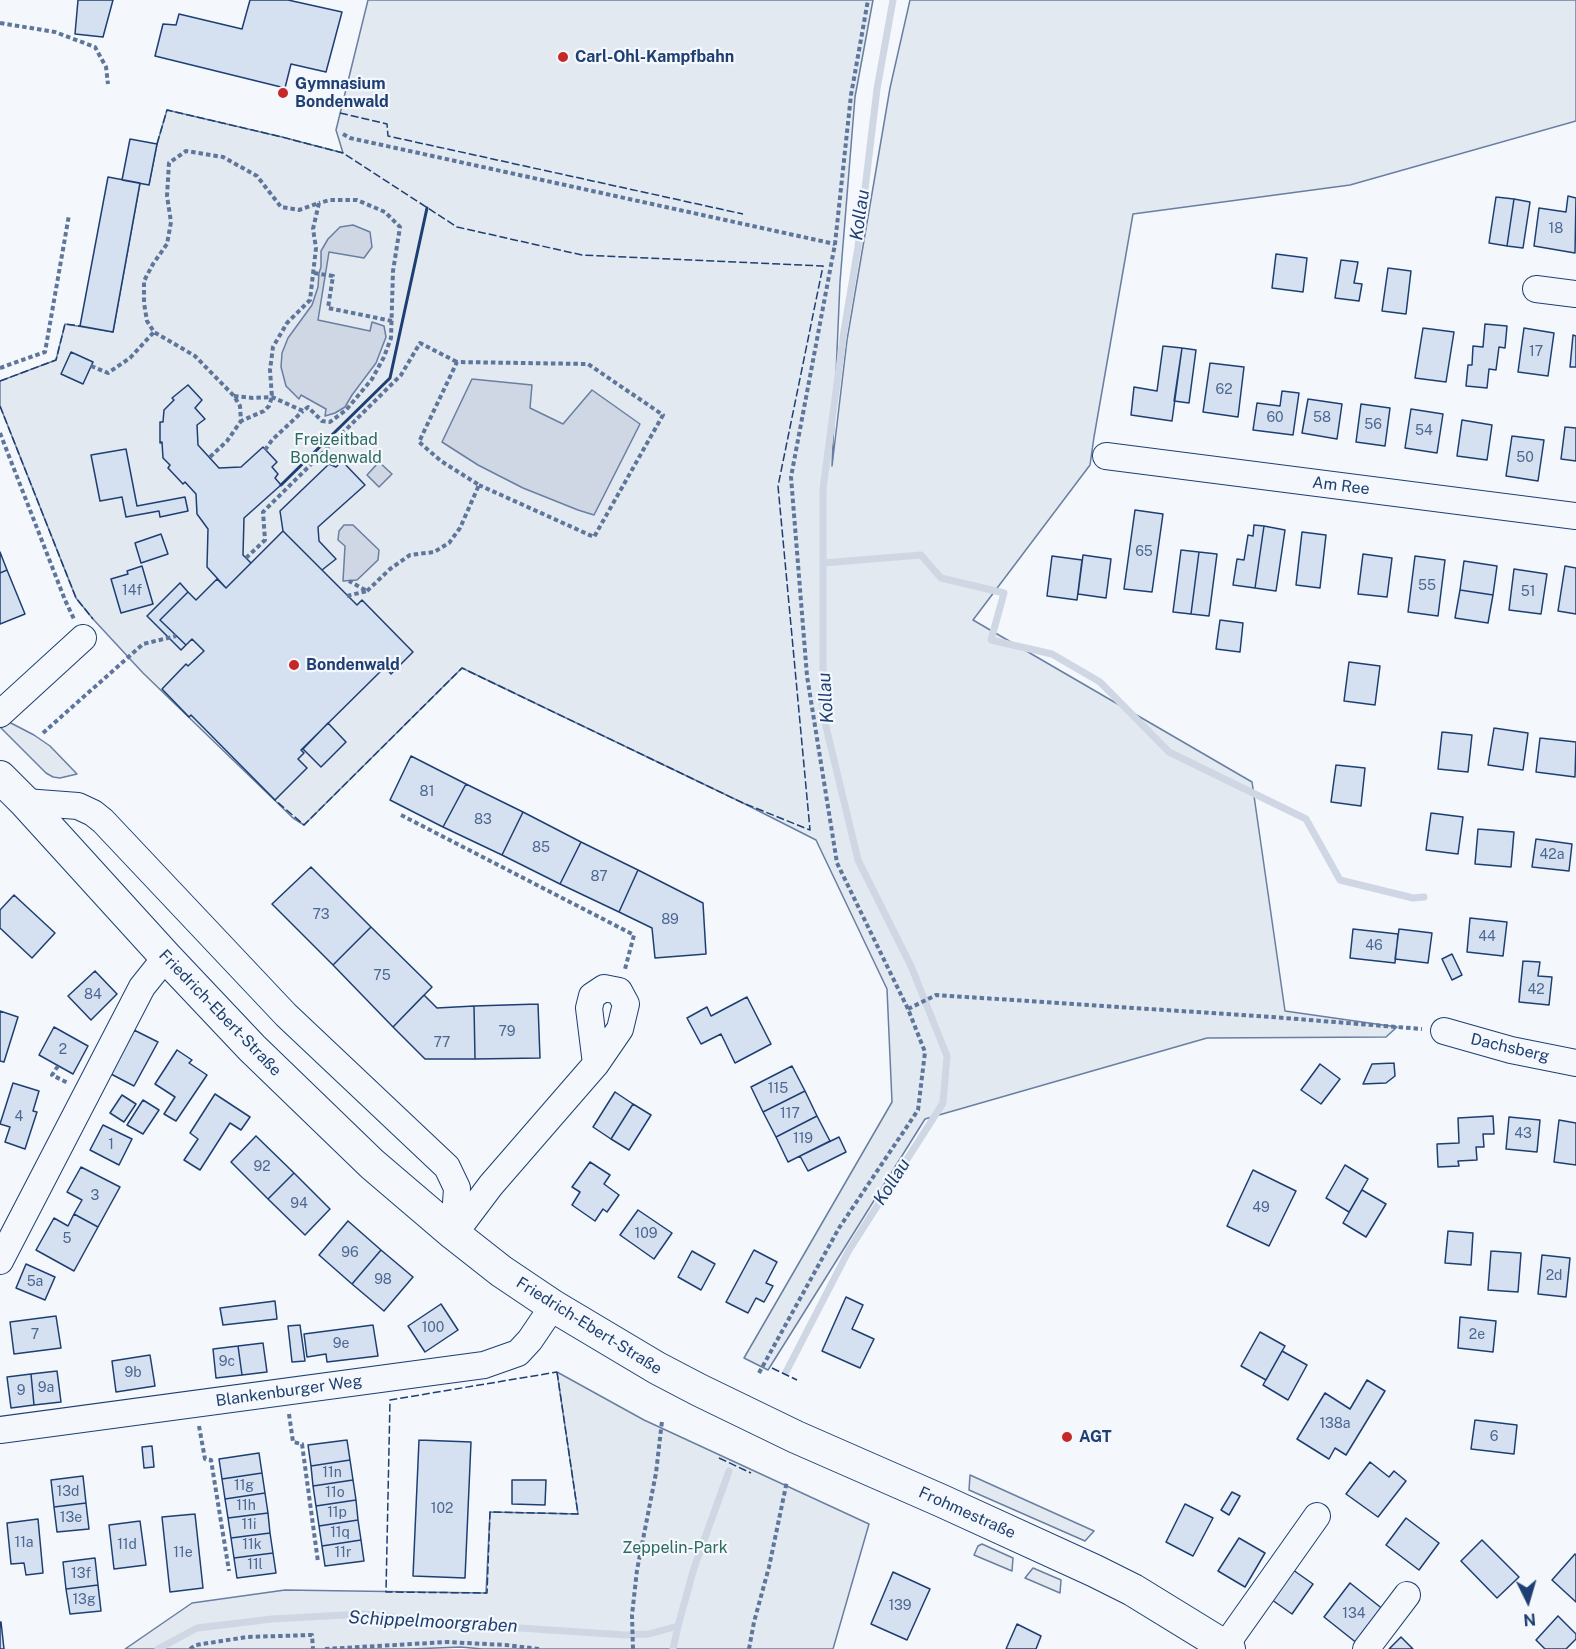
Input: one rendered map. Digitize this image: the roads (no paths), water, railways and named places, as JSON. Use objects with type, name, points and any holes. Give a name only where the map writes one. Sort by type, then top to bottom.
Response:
[{"type":"main road","name":"Friedrich-Ebert-Straße","points":[[0,777],[252,1048],[372,1164],[501,1271],[553,1306],[657,1368],[699,1390]]},
{"type":"main road","name":"Frohmestraße","points":[[699,1390],[796,1437],[942,1501],[1133,1590],[1227,1648]]},
{"type":"street","points":[[1536,289],[1576,294]]},
{"type":"street","name":"Am Ree","points":[[1106,456],[1576,516]]},
{"type":"street","points":[[0,714],[83,638]]},
{"type":"street","points":[[25,802],[78,806],[104,821],[286,1016],[447,1167],[456,1188],[454,1234]]},
{"type":"street","points":[[0,1261],[142,987],[166,957]]},
{"type":"street","points":[[454,1234],[491,1185],[596,1064],[620,1029],[626,1004],[619,990],[604,988],[592,996],[589,1008],[596,1064]]},
{"type":"street","name":"Dachsberg","points":[[1444,1031],[1511,1050],[1576,1063]]},
{"type":"street","name":"Blankenburger Weg","points":[[0,1430],[484,1365],[519,1353],[530,1341],[553,1306]]},
{"type":"street","points":[[1227,1648],[1317,1516]]},
{"type":"street","points":[[1366,1649],[1407,1594]]},
{"type":"waterway","name":"Kollau","points":[[786,1372],[849,1250],[943,1103],[947,1056],[911,966],[858,860],[823,714],[823,489],[844,331],[858,247],[877,89],[893,0]]},
{"type":"waterway","points":[[823,563],[921,555],[941,578],[1004,593],[991,640],[1052,654],[1100,682],[1169,752],[1306,819],[1340,880],[1413,898],[1424,897]]},
{"type":"waterway","name":"Kollau","points":[[673,1649],[694,1568],[729,1471]]},
{"type":"waterway","name":"Schippelmoorgraben","points":[[158,1649],[197,1628],[272,1619],[363,1614],[460,1624],[625,1635],[649,1634],[678,1626]]},
{"type":"place","name":"Carl-Ohl-Kampfbahn","points":[[563,57]]},
{"type":"place","name":"Gymnasium Bondenwald","points":[[283,93]]},
{"type":"place","name":"Bondenwald","points":[[294,665]]},
{"type":"place","name":"AGT","points":[[1067,1437]]},
{"type":"park label","name":"Freizeitbad Bondenwald","points":[[336,449]]},
{"type":"park label","name":"Zeppelin-Park","points":[[675,1548]]}]
